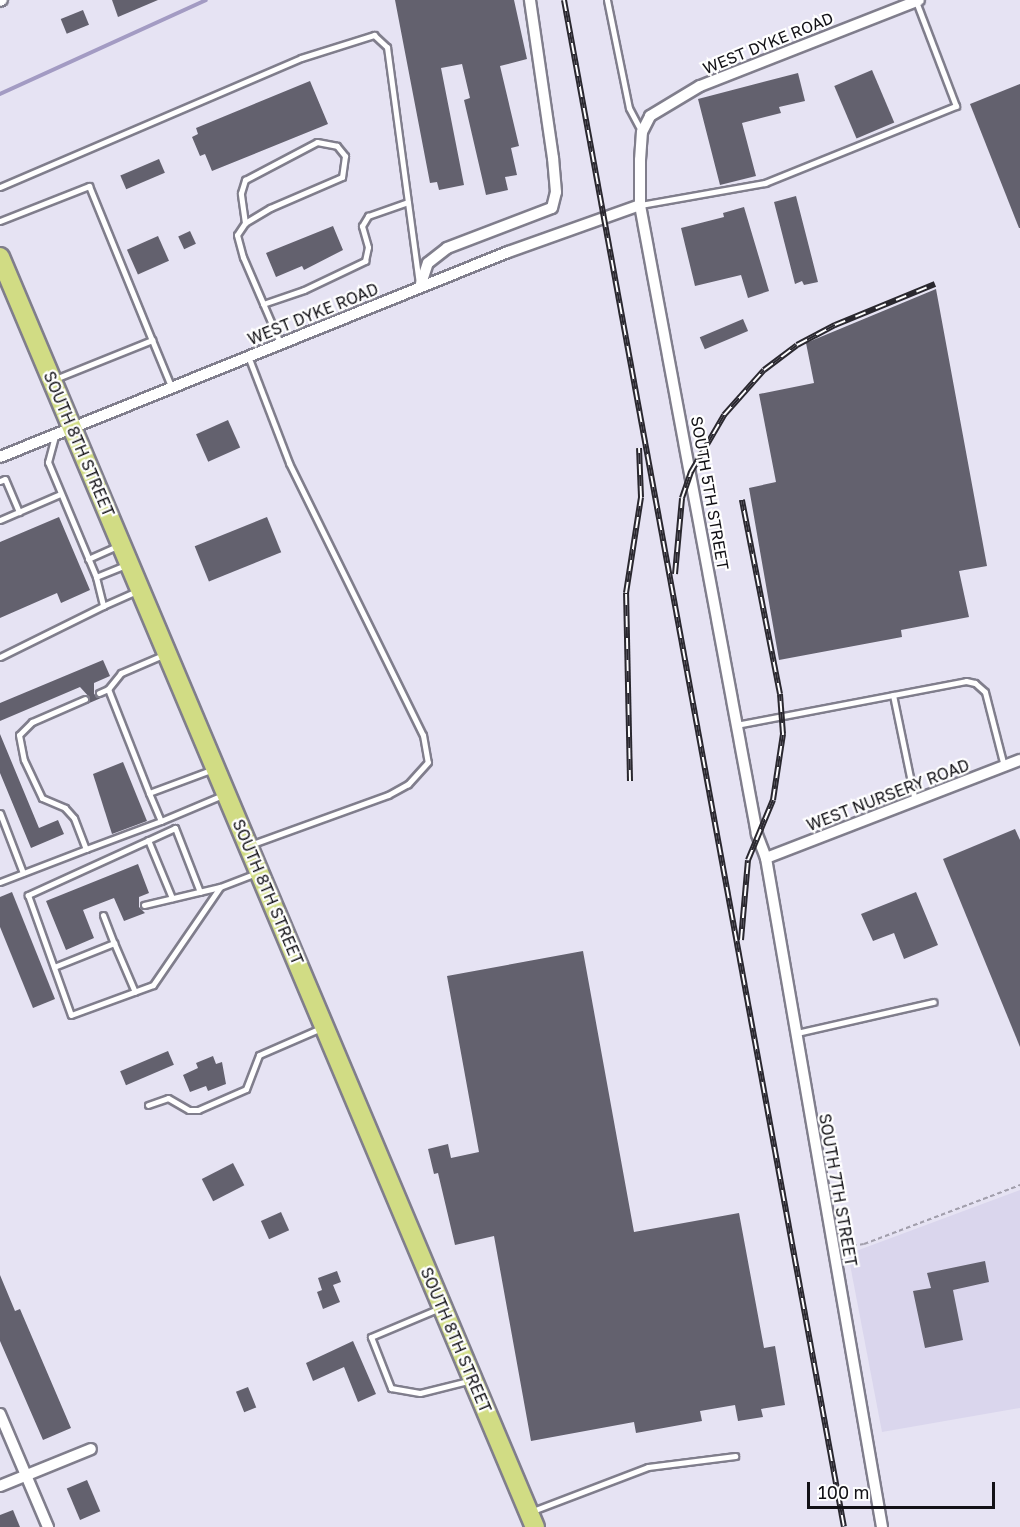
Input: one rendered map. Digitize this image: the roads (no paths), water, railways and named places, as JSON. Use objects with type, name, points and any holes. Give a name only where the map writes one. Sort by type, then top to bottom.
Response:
[{"type":"main road","name":"SOUTH 8TH STREET","points":[[0,257],[52,380],[64,430],[122,544],[532,1520]]},
{"type":"street","points":[[420,287],[428,263],[447,248],[552,208],[556,192],[553,158],[530,0]]},
{"type":"street","name":"WEST DYKE ROAD","points":[[642,132],[650,116],[700,86],[899,3],[917,0]]},
{"type":"street","name":"SOUTH 5TH STREET","points":[[642,132],[640,205],[757,834],[766,858]]},
{"type":"street","name":"WEST DYKE ROAD","points":[[0,457],[420,287],[640,205]]},
{"type":"street","name":"WEST NURSERY ROAD","points":[[766,858],[1020,760]]},
{"type":"street","name":"SOUTH 7TH STREET","points":[[766,858],[882,1527]]},
{"type":"street","points":[[0,1414],[48,1527]]},
{"type":"street","points":[[0,1486],[91,1449]]},
{"type":"lane","points":[[607,0],[628,108],[642,132]]},
{"type":"lane","points":[[640,205],[765,183],[956,106],[917,0]]},
{"type":"lane","points":[[0,187],[301,58],[374,35],[387,47],[420,287]]},
{"type":"lane","points":[[245,223],[241,193],[245,180],[317,142],[338,146],[345,156],[342,177],[245,223],[237,235],[280,343]]},
{"type":"lane","points":[[0,221],[68,191],[89,186],[171,386]]},
{"type":"lane","points":[[263,304],[304,290],[365,261],[368,247],[362,226],[368,216],[408,202]]},
{"type":"lane","points":[[52,380],[152,340]]},
{"type":"lane","points":[[248,356],[289,463],[423,735],[428,762],[408,784],[388,795],[249,846]]},
{"type":"lane","points":[[64,430],[48,462],[96,577],[103,606]]},
{"type":"lane","points":[[0,481],[5,478],[19,512]]},
{"type":"lane","points":[[0,520],[60,494]]},
{"type":"lane","points":[[88,559],[122,544]]},
{"type":"lane","points":[[96,577],[129,563]]},
{"type":"lane","points":[[0,657],[141,589]]},
{"type":"lane","points":[[99,693],[108,689],[121,673],[168,653]]},
{"type":"lane","points":[[736,725],[975,682],[990,703],[1004,766]]},
{"type":"lane","points":[[108,689],[161,821]]},
{"type":"lane","points":[[893,695],[915,801]]},
{"type":"lane","points":[[85,699],[32,722],[19,735],[24,759],[42,798],[65,808],[74,818],[86,849]]},
{"type":"lane","points":[[149,794],[216,768]]},
{"type":"lane","points":[[0,882],[226,794]]},
{"type":"lane","points":[[0,813],[23,873]]},
{"type":"lane","points":[[201,892],[175,828],[28,895],[71,1015],[153,985],[220,887]]},
{"type":"lane","points":[[148,840],[172,898]]},
{"type":"lane","points":[[144,905],[220,887],[259,872]]},
{"type":"lane","points":[[103,915],[135,992]]},
{"type":"lane","points":[[54,967],[114,943]]},
{"type":"lane","points":[[795,1033],[934,1002]]},
{"type":"lane","points":[[148,1105],[168,1098],[198,1110],[246,1089],[259,1055],[324,1026]]},
{"type":"lane","points":[[442,1307],[371,1337],[391,1388],[420,1393],[473,1379]]},
{"type":"lane","points":[[532,1520],[648,1467],[735,1456]]},
{"type":"waterway","points":[[0,94],[206,0]]},
{"type":"railway","points":[[564,0],[844,1527]]},
{"type":"railway","points":[[675,574],[682,498],[691,472],[724,415],[764,370],[797,345],[835,325],[935,284]]},
{"type":"railway","points":[[630,781],[626,593],[641,497],[639,448]]},
{"type":"railway","points":[[741,940],[748,860],[773,800],[783,734],[780,694],[742,500]]}]
